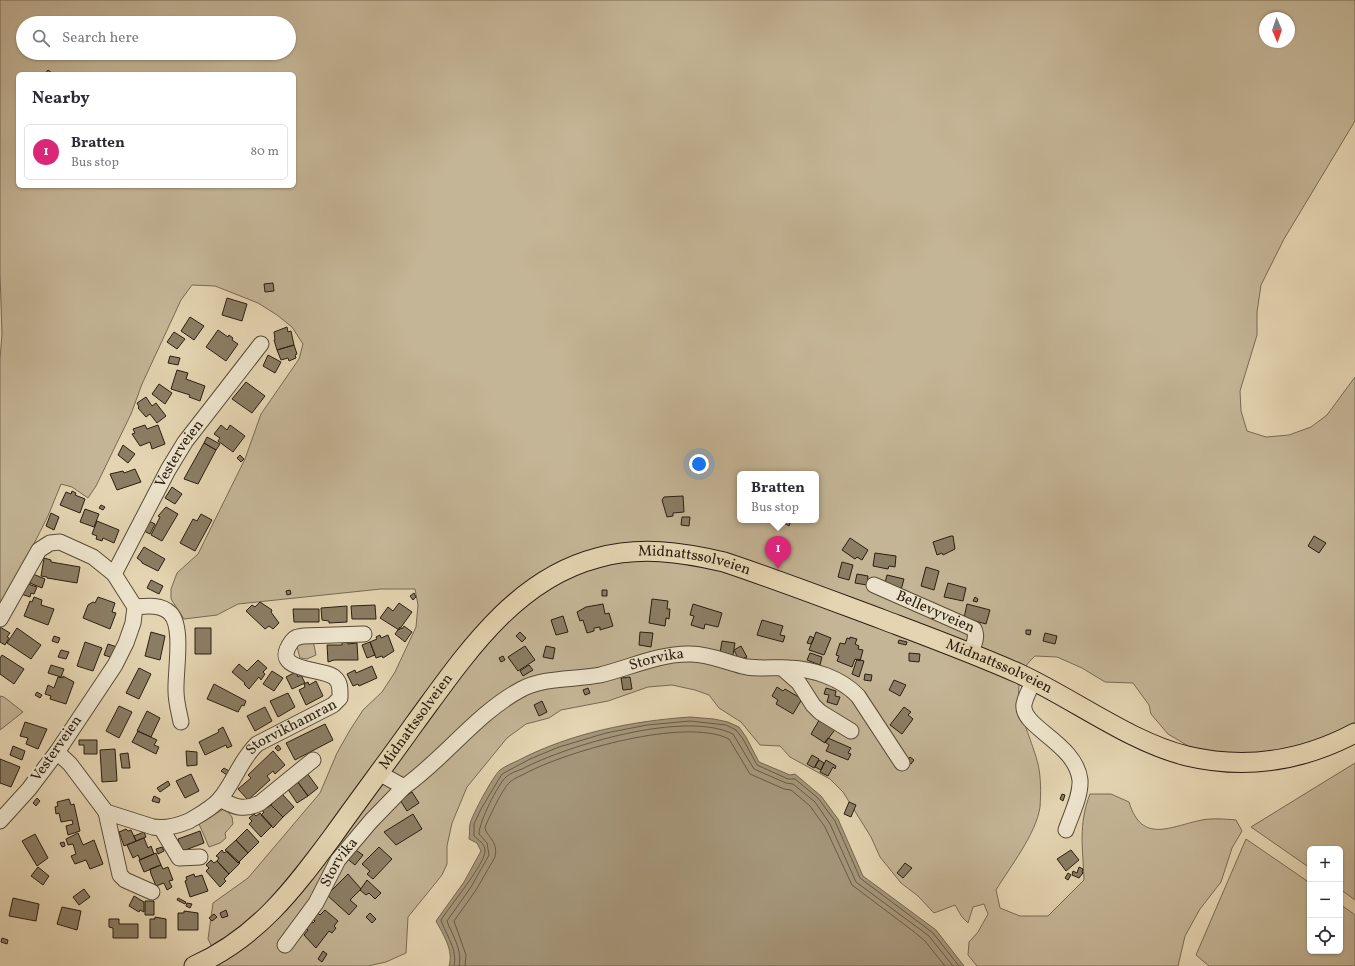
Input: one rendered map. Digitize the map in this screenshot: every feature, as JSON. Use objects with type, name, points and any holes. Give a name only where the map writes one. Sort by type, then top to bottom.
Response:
[{"type":"main road","name":"Midnattssolveien","points":[[194,966],[222,952],[241,939],[276,909],[300,879],[455,669],[502,614],[535,587],[566,570],[596,558],[626,552],[660,551],[690,554],[724,562],[970,652],[1034,681],[1159,747],[1187,756],[1219,762],[1250,763],[1286,759],[1325,747],[1355,733]]},
{"type":"street","name":"Vesterveien","points":[[114,574],[168,470],[185,442],[261,344]]},
{"type":"street","points":[[0,619],[39,550],[50,543],[60,542],[68,544],[93,557],[114,574],[135,607],[161,607],[170,612],[175,620],[177,630],[176,691],[180,722]]},
{"type":"street","name":"Bellevyveien","points":[[874,585],[974,629],[976,634],[975,642],[970,652]]},
{"type":"street","name":"Vesterveien","points":[[0,821],[29,789],[57,752],[115,664],[126,643],[133,623],[135,607]]},
{"type":"street","name":"Storvikhamran","points":[[106,812],[133,822],[160,828],[183,823],[210,808],[220,799],[249,752],[257,744],[333,705],[340,698],[339,684],[335,678],[327,672],[300,668],[292,664],[287,657],[287,647],[294,639],[303,636],[364,634]]},
{"type":"street","name":"Storvika","points":[[284,945],[316,904],[338,860],[371,821],[404,787],[424,773],[504,699],[533,684],[599,675],[672,655],[704,655],[749,667],[802,669],[827,676],[850,688],[869,711],[881,733],[902,763]]},
{"type":"street","points":[[782,668],[799,683],[813,705],[820,712],[851,732]]},
{"type":"street","points":[[1034,681],[1024,705],[1026,714],[1032,722],[1072,757],[1078,769],[1080,782],[1077,797],[1066,830]]},
{"type":"street","points":[[57,752],[70,764],[106,812],[120,875],[126,880],[152,892]]},
{"type":"street","points":[[220,799],[239,808],[250,808],[260,803],[313,760]]},
{"type":"street","points":[[379,772],[404,787]]},
{"type":"street","points":[[160,828],[179,858],[200,857]]},
{"type":"shaded area","points":[[0,0],[1355,0],[1355,121],[1284,239],[1261,285],[1257,312],[1257,335],[1240,391],[1241,411],[1247,431],[1266,437],[1289,435],[1311,427],[1327,415],[1355,377],[1355,725],[1344,731],[1283,752],[1247,755],[1195,750],[1168,734],[1151,714],[1149,705],[1133,683],[1105,682],[1082,668],[1057,657],[1035,656],[1025,668],[1020,680],[1020,708],[1038,764],[1040,807],[1038,817],[1028,839],[996,890],[1000,908],[1020,916],[1048,916],[1084,880],[1082,837],[1086,805],[1090,794],[1111,794],[1129,802],[1135,815],[1142,824],[1150,828],[1169,828],[1206,819],[1236,820],[1242,831],[1232,848],[1221,882],[1200,909],[1185,936],[1178,966],[977,966],[968,955],[969,942],[978,932],[988,914],[984,904],[973,907],[968,923],[962,917],[955,905],[934,913],[918,896],[901,883],[880,857],[871,837],[843,792],[830,779],[790,757],[780,746],[760,745],[741,722],[719,708],[709,695],[672,685],[648,687],[608,701],[561,710],[549,718],[526,724],[507,738],[467,787],[452,823],[447,846],[447,864],[442,875],[408,917],[406,953],[386,962],[368,966],[215,966],[219,961],[208,939],[213,903],[248,878],[320,793],[337,753],[350,730],[363,710],[382,692],[395,672],[416,627],[418,605],[415,589],[381,589],[238,604],[217,615],[184,619],[171,599],[171,589],[177,573],[198,554],[245,459],[261,414],[299,359],[303,344],[292,327],[258,303],[215,286],[192,285],[181,300],[142,384],[131,414],[96,486],[88,498],[72,487],[61,484],[48,516],[0,611],[0,359],[2,334],[0,273]]},
{"type":"shaded area","points":[[302,642],[312,642],[316,655],[307,659],[300,658],[297,647]]},
{"type":"shaded area","points":[[0,696],[4,697],[23,712],[0,730]]},
{"type":"shaded area","points":[[1355,763],[1355,900],[1343,891],[1343,846],[1307,846],[1307,866],[1251,827]]},
{"type":"shaded area","points":[[225,808],[232,817],[233,824],[225,833],[226,838],[220,843],[209,847],[199,824]]},
{"type":"shaded area","points":[[1246,839],[1307,881],[1307,954],[1343,954],[1343,906],[1355,915],[1355,966],[1209,966],[1196,955]]},
{"type":"water","points":[[690,717],[714,719],[728,722],[739,727],[759,762],[790,775],[795,774],[821,796],[838,819],[863,876],[936,930],[964,966],[449,966],[449,949],[445,937],[436,921],[464,882],[481,851],[477,843],[469,839],[470,824],[483,796],[500,770],[560,742],[602,730],[624,725]]},
{"type":"building","points":[[273,283],[274,291],[265,292],[264,284]]},
{"type":"building","points":[[227,298],[247,304],[242,321],[222,315]]},
{"type":"building","points":[[190,317],[204,326],[194,340],[181,331]]},
{"type":"building","points":[[287,327],[288,332],[291,331],[294,345],[277,350],[274,340],[274,332]]},
{"type":"building","points":[[218,330],[228,337],[229,335],[233,338],[232,340],[238,344],[226,361],[206,347]]},
{"type":"building","points":[[174,332],[185,339],[177,349],[167,342]]},
{"type":"building","points":[[294,345],[297,354],[295,355],[296,358],[289,361],[288,358],[281,360],[277,350]]},
{"type":"building","points":[[268,355],[281,362],[275,373],[263,366]]},
{"type":"building","points":[[170,356],[180,358],[178,365],[168,363]]},
{"type":"building","points":[[177,370],[188,373],[186,379],[205,386],[200,401],[189,397],[190,395],[171,389]]},
{"type":"building","points":[[246,382],[265,396],[252,413],[232,399]]},
{"type":"building","points":[[159,384],[172,393],[165,404],[152,394]]},
{"type":"building","points":[[146,397],[152,406],[156,403],[166,416],[157,423],[150,414],[146,417],[138,408],[137,403]]},
{"type":"building","points":[[145,425],[147,429],[158,425],[165,444],[152,449],[150,442],[140,446],[132,434],[135,433],[133,429]]},
{"type":"building","points":[[221,425],[227,430],[230,425],[245,436],[233,452],[218,441],[220,438],[214,434]]},
{"type":"building","points":[[207,437],[220,444],[216,450],[204,443]]},
{"type":"building","points":[[204,443],[216,450],[198,484],[184,479]]},
{"type":"building","points":[[123,445],[135,454],[128,463],[118,455]]},
{"type":"building","points":[[240,455],[244,459],[241,462],[237,458]]},
{"type":"building","points":[[135,469],[141,482],[117,490],[110,474],[123,471],[124,473]]},
{"type":"building","points":[[172,487],[182,494],[175,504],[165,498]]},
{"type":"building","points":[[72,491],[76,493],[75,495],[85,499],[80,513],[60,505],[66,492],[71,494]]},
{"type":"building","points":[[683,496],[684,512],[673,513],[673,516],[667,517],[662,500],[664,497]]},
{"type":"building","points":[[101,505],[105,507],[103,510],[99,508]]},
{"type":"building","points":[[166,507],[178,514],[162,541],[151,535],[160,517],[158,516]]},
{"type":"building","points":[[85,509],[99,514],[94,527],[80,522]]},
{"type":"building","points":[[51,513],[59,517],[54,530],[46,526]]},
{"type":"building","points":[[201,514],[212,520],[195,551],[180,543],[193,519],[197,521]]},
{"type":"building","points":[[682,517],[690,517],[689,526],[681,525]]},
{"type":"building","points":[[147,520],[155,524],[150,534],[142,530]]},
{"type":"building","points":[[97,521],[119,530],[114,543],[103,538],[102,541],[96,539],[97,536],[92,534]]},
{"type":"building","points":[[953,536],[955,549],[943,555],[942,553],[937,555],[933,542]]},
{"type":"building","points":[[1314,536],[1326,543],[1319,553],[1308,546]]},
{"type":"building","points":[[850,538],[868,550],[862,560],[857,557],[855,559],[842,550]]},
{"type":"building","points":[[144,547],[165,559],[158,571],[142,563],[137,558]]},
{"type":"building","points":[[875,553],[896,556],[895,567],[889,566],[888,569],[873,566]]},
{"type":"building","points":[[44,558],[51,560],[51,562],[80,567],[77,583],[41,576]]},
{"type":"building","points":[[842,562],[853,565],[849,580],[838,577]]},
{"type":"building","points":[[926,567],[939,571],[934,590],[921,586]]},
{"type":"building","points":[[33,574],[45,579],[42,588],[30,583]]},
{"type":"building","points":[[857,574],[868,576],[867,585],[855,583]]},
{"type":"building","points":[[887,575],[904,579],[901,590],[885,583]]},
{"type":"building","points":[[151,580],[163,586],[159,594],[147,588]]},
{"type":"building","points":[[25,583],[37,587],[34,594],[31,593],[30,597],[21,594]]},
{"type":"building","points":[[948,583],[966,588],[963,601],[944,597]]},
{"type":"building","points":[[290,590],[291,594],[287,595],[286,591]]},
{"type":"building","points":[[602,590],[607,590],[607,596],[602,596]]},
{"type":"building","points":[[414,593],[416,597],[413,600],[410,596]]},
{"type":"building","points":[[34,597],[42,600],[41,605],[54,609],[48,625],[24,616],[30,601],[32,602]]},
{"type":"building","points":[[98,597],[115,603],[112,612],[116,613],[110,629],[83,618],[88,605],[93,602],[95,603]]},
{"type":"building","points":[[975,597],[978,599],[977,602],[973,601]]},
{"type":"building","points":[[652,599],[668,601],[667,609],[670,609],[669,619],[666,618],[665,626],[649,623]]},
{"type":"building","points":[[260,602],[272,610],[271,612],[279,623],[273,629],[269,626],[265,629],[246,611],[252,605],[255,607]]},
{"type":"building","points":[[399,603],[412,612],[399,630],[380,618],[388,607],[393,611]]},
{"type":"building","points":[[603,604],[605,614],[609,613],[613,626],[600,630],[600,627],[594,628],[594,631],[587,633],[583,620],[580,621],[577,612],[586,607]]},
{"type":"building","points":[[693,604],[722,613],[718,627],[705,624],[704,629],[691,625],[694,616],[690,615]]},
{"type":"building","points":[[967,604],[990,610],[986,624],[964,618]]},
{"type":"building","points":[[375,605],[376,619],[352,619],[351,606]]},
{"type":"building","points":[[347,606],[347,622],[329,623],[329,621],[322,620],[321,608]]},
{"type":"building","points":[[293,609],[319,609],[319,622],[294,622]]},
{"type":"building","points":[[563,616],[568,632],[556,635],[551,620]]},
{"type":"building","points":[[762,620],[783,626],[780,635],[785,636],[783,642],[757,635]]},
{"type":"building","points":[[404,626],[412,632],[405,642],[395,634],[400,627],[402,629]]},
{"type":"building","points":[[0,627],[10,633],[7,637],[9,638],[5,645],[0,642]]},
{"type":"building","points":[[17,628],[41,645],[31,659],[7,643]]},
{"type":"building","points":[[195,628],[211,628],[211,654],[195,654]]},
{"type":"building","points":[[1026,630],[1031,630],[1030,635],[1026,634]]},
{"type":"building","points":[[151,632],[165,636],[160,660],[145,656]]},
{"type":"building","points":[[520,632],[526,638],[522,642],[516,636]]},
{"type":"building","points":[[640,632],[653,633],[651,647],[639,645]]},
{"type":"building","points":[[816,632],[831,638],[824,655],[809,650]]},
{"type":"building","points":[[1045,633],[1057,636],[1055,644],[1043,641]]},
{"type":"building","points":[[380,635],[381,638],[388,635],[394,651],[383,658],[382,656],[376,658],[370,642],[377,639],[376,637]]},
{"type":"building","points":[[54,636],[60,638],[58,643],[52,641]]},
{"type":"building","points":[[810,636],[814,638],[811,644],[807,643]]},
{"type":"building","points":[[850,637],[857,639],[855,644],[859,646],[858,649],[863,650],[860,661],[855,659],[852,667],[837,661],[839,656],[836,655],[840,643],[845,644],[847,638],[850,639]]},
{"type":"building","points":[[899,640],[907,642],[906,645],[898,643]]},
{"type":"building","points":[[722,641],[735,643],[733,655],[720,653]]},
{"type":"building","points":[[85,642],[102,648],[93,671],[77,666]]},
{"type":"building","points":[[342,642],[348,642],[348,644],[357,643],[358,660],[334,660],[328,662],[327,645],[342,645]]},
{"type":"building","points":[[370,642],[375,655],[367,658],[362,645]]},
{"type":"building","points":[[108,644],[117,647],[113,658],[104,655]]},
{"type":"building","points":[[525,646],[535,660],[518,671],[508,657]]},
{"type":"building","points":[[546,646],[555,648],[553,659],[543,657]]},
{"type":"building","points":[[741,646],[747,657],[739,660],[734,650]]},
{"type":"building","points":[[61,650],[69,652],[66,659],[58,657]]},
{"type":"building","points":[[810,653],[822,657],[820,665],[807,660]]},
{"type":"building","points":[[909,653],[920,654],[919,662],[909,661]]},
{"type":"building","points":[[2,655],[24,669],[14,684],[0,674],[0,658]]},
{"type":"building","points":[[503,656],[505,660],[501,662],[499,658]]},
{"type":"building","points":[[857,659],[864,661],[859,677],[852,674]]},
{"type":"building","points":[[258,660],[267,668],[263,672],[265,674],[261,680],[259,677],[249,689],[244,684],[245,683],[232,672],[239,664],[247,671]]},
{"type":"building","points":[[51,665],[64,669],[61,677],[48,673]]},
{"type":"building","points":[[529,665],[533,670],[523,676],[520,671]]},
{"type":"building","points":[[372,666],[377,678],[359,686],[358,684],[353,686],[347,674],[355,670],[356,673]]},
{"type":"building","points":[[139,668],[151,674],[139,699],[126,693]]},
{"type":"building","points":[[272,671],[283,678],[274,691],[263,684]]},
{"type":"building","points":[[296,672],[298,677],[301,675],[305,683],[292,689],[286,677]]},
{"type":"building","points":[[865,674],[872,675],[871,681],[864,680]]},
{"type":"building","points":[[63,676],[74,682],[66,704],[50,699],[51,696],[45,694],[48,685],[54,688],[58,677],[63,678]]},
{"type":"building","points":[[630,677],[632,689],[623,690],[621,678]]},
{"type":"building","points":[[894,680],[906,685],[900,696],[889,690]]},
{"type":"building","points":[[316,681],[323,696],[306,705],[299,690],[305,687],[304,684],[308,682],[309,685]]},
{"type":"building","points":[[214,684],[246,701],[244,706],[242,705],[238,712],[207,699]]},
{"type":"building","points":[[777,687],[783,691],[785,689],[802,699],[793,714],[776,704],[778,700],[772,696]]},
{"type":"building","points":[[588,688],[590,693],[585,695],[583,690]]},
{"type":"building","points":[[826,688],[836,691],[835,696],[840,697],[837,705],[827,702],[829,695],[824,694]]},
{"type":"building","points":[[37,692],[42,695],[40,698],[35,695]]},
{"type":"building","points":[[288,693],[295,707],[278,717],[270,701]]},
{"type":"building","points":[[542,701],[547,712],[539,716],[534,705]]},
{"type":"building","points":[[119,706],[132,712],[119,738],[106,731]]},
{"type":"building","points":[[265,707],[272,721],[255,731],[247,716]]},
{"type":"building","points":[[904,707],[911,712],[908,715],[913,719],[902,734],[890,725]]},
{"type":"building","points":[[147,711],[160,718],[151,737],[137,731]]},
{"type":"building","points":[[821,717],[837,727],[825,743],[811,734]]},
{"type":"building","points":[[25,722],[47,729],[38,749],[26,744],[28,738],[20,736]]},
{"type":"building","points":[[325,724],[333,740],[295,760],[286,743]]},
{"type":"building","points":[[223,727],[232,746],[227,748],[226,745],[205,755],[199,742],[219,732],[218,730]]},
{"type":"building","points":[[138,731],[157,740],[154,745],[159,747],[156,754],[132,742]]},
{"type":"building","points":[[828,738],[851,748],[848,753],[851,754],[848,760],[826,751],[829,745],[825,742]]},
{"type":"building","points":[[79,740],[97,740],[97,754],[84,754],[84,745],[79,745]]},
{"type":"building","points":[[278,745],[281,749],[278,751],[275,748]]},
{"type":"building","points":[[13,746],[25,751],[22,760],[10,755]]},
{"type":"building","points":[[115,749],[117,781],[102,782],[100,750]]},
{"type":"building","points":[[186,751],[197,752],[197,765],[187,766]]},
{"type":"building","points":[[273,751],[285,765],[275,774],[273,771],[267,776],[270,780],[248,800],[238,789],[251,778],[248,775]]},
{"type":"building","points":[[128,753],[130,768],[122,768],[120,754]]},
{"type":"building","points":[[812,755],[819,759],[814,768],[807,764]]},
{"type":"building","points":[[910,757],[914,760],[911,764],[907,762]]},
{"type":"building","points":[[0,759],[20,767],[11,787],[0,783]]},
{"type":"building","points":[[819,760],[824,763],[821,770],[815,767]]},
{"type":"building","points":[[826,760],[836,766],[835,769],[833,767],[828,776],[820,772]]},
{"type":"building","points":[[224,768],[229,771],[227,775],[221,771]]},
{"type":"building","points":[[307,773],[318,788],[308,796],[297,781]]},
{"type":"building","points":[[191,774],[199,791],[185,798],[176,781]]},
{"type":"building","points":[[168,781],[170,785],[160,792],[157,788]]},
{"type":"building","points":[[297,781],[308,796],[297,803],[287,788]]},
{"type":"building","points":[[412,792],[419,803],[407,811],[400,800]]},
{"type":"building","points":[[282,794],[294,807],[283,817],[271,805],[273,803],[271,800]]},
{"type":"building","points":[[1062,794],[1065,795],[1063,801],[1060,799]]},
{"type":"building","points":[[154,796],[160,799],[159,803],[152,801]]},
{"type":"building","points":[[37,798],[40,801],[36,806],[33,803]]},
{"type":"building","points":[[69,799],[71,805],[74,804],[80,831],[68,835],[66,826],[73,824],[72,820],[61,822],[59,813],[56,814],[55,807],[58,806],[57,802]]},
{"type":"building","points":[[849,802],[856,805],[851,817],[844,814]]},
{"type":"building","points":[[271,805],[283,817],[273,828],[261,815],[264,812],[261,810],[265,806],[267,808]]},
{"type":"building","points":[[260,813],[272,826],[261,837],[249,824],[252,821],[249,818],[254,814],[256,816]]},
{"type":"building","points":[[413,814],[422,829],[396,845],[384,832]]},
{"type":"building","points":[[126,829],[128,831],[131,830],[136,841],[124,846],[119,832]]},
{"type":"building","points":[[247,829],[259,842],[248,853],[236,840]]},
{"type":"building","points":[[200,831],[204,843],[180,852],[177,844],[179,843],[178,839]]},
{"type":"building","points":[[144,832],[146,837],[136,841],[134,836]]},
{"type":"building","points":[[78,833],[83,845],[94,840],[103,864],[90,869],[86,860],[75,864],[71,856],[76,854],[73,844],[68,845],[66,839]]},
{"type":"building","points":[[35,834],[48,858],[37,866],[22,841]]},
{"type":"building","points":[[144,838],[148,848],[151,846],[154,854],[140,860],[138,855],[133,858],[127,845]]},
{"type":"building","points":[[236,840],[248,853],[238,863],[225,850]]},
{"type":"building","points":[[64,842],[65,846],[62,847],[60,843]]},
{"type":"building","points":[[162,847],[164,851],[158,854],[156,849]]},
{"type":"building","points":[[379,847],[392,859],[373,879],[367,874],[370,871],[362,864]]},
{"type":"building","points":[[353,848],[363,855],[355,865],[345,857]]},
{"type":"building","points":[[222,850],[224,853],[227,851],[240,863],[229,874],[217,861],[219,858],[216,856]]},
{"type":"building","points":[[1071,850],[1079,860],[1066,871],[1057,859]]},
{"type":"building","points":[[156,853],[161,865],[144,872],[139,860]]},
{"type":"building","points":[[211,860],[214,863],[217,861],[229,874],[224,879],[226,881],[220,887],[206,871],[209,868],[206,865]]},
{"type":"building","points":[[905,863],[912,868],[903,878],[897,873]]},
{"type":"building","points":[[161,865],[163,869],[168,867],[173,880],[169,881],[172,887],[167,890],[164,883],[156,886],[151,874],[150,869]]},
{"type":"building","points":[[38,867],[49,876],[43,885],[31,876]]},
{"type":"building","points":[[1079,867],[1083,869],[1083,873],[1079,878],[1072,875],[1073,871],[1077,873]]},
{"type":"building","points":[[1068,873],[1071,875],[1068,880],[1065,878]]},
{"type":"building","points":[[194,874],[195,877],[202,875],[208,891],[190,897],[185,881],[187,880],[186,877]]},
{"type":"building","points":[[348,874],[361,889],[350,900],[357,906],[349,915],[327,895]]},
{"type":"building","points":[[367,880],[381,893],[375,899],[369,893],[366,895],[360,890]]},
{"type":"building","points":[[84,889],[90,897],[79,905],[73,897]]},
{"type":"building","points":[[134,896],[144,902],[144,912],[140,910],[139,912],[129,906]]},
{"type":"building","points":[[13,898],[39,904],[36,921],[9,916]]},
{"type":"building","points":[[178,898],[186,902],[185,904],[177,900]]},
{"type":"building","points":[[145,901],[154,901],[154,915],[145,915]]},
{"type":"building","points":[[187,903],[192,904],[190,908],[186,906]]},
{"type":"building","points":[[62,907],[81,911],[77,930],[57,924]]},
{"type":"building","points":[[226,910],[228,916],[222,918],[220,913]]},
{"type":"building","points":[[325,910],[338,921],[334,926],[336,928],[332,933],[329,931],[316,948],[304,935],[308,930],[304,927],[315,921],[312,918],[317,912],[320,915]]},
{"type":"building","points":[[184,911],[198,913],[198,930],[178,930],[178,913],[184,913]]},
{"type":"building","points":[[370,913],[376,919],[372,923],[366,917]]},
{"type":"building","points":[[214,914],[217,917],[212,921],[209,918]]},
{"type":"building","points":[[155,917],[166,919],[166,938],[150,938],[150,919],[155,919]]},
{"type":"building","points":[[109,919],[119,919],[119,924],[138,924],[138,938],[113,938],[113,928],[109,927]]},
{"type":"building","points":[[2,938],[8,940],[7,944],[1,942]]},
{"type":"building","points":[[323,951],[327,954],[322,962],[318,959]]},
{"type":"place","name":"Bratten","points":[[778,569]]}]
